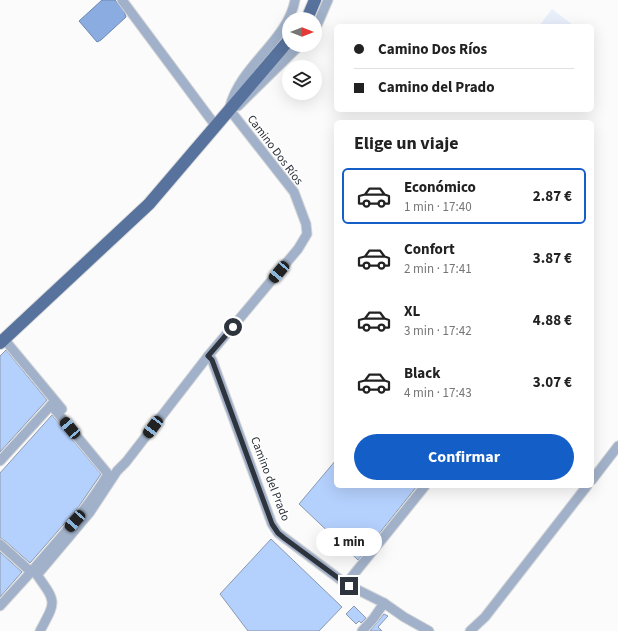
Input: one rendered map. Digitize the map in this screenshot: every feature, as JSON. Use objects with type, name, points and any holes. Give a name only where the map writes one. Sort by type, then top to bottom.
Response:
[{"type":"main road","points":[[310,12],[315,0]]},
{"type":"main road","points":[[2,341],[149,204],[282,48]]},
{"type":"street","points":[[122,0],[215,125]]},
{"type":"street","points":[[229,109],[237,87],[285,26],[296,0]]},
{"type":"street","points":[[322,14],[328,0]]},
{"type":"street","points":[[229,109],[239,106],[293,52]]},
{"type":"street","name":"Camino Dos Ríos","points":[[40,631],[53,608],[50,593],[37,575],[90,512],[117,471],[126,462],[208,356],[298,249],[307,234],[306,224],[294,192],[229,109]]},
{"type":"street","points":[[2,341],[109,468],[117,471]]},
{"type":"street","name":"Camino del Prado","points":[[208,356],[212,360],[272,524],[278,533],[346,584],[384,603],[404,617],[429,631]]},
{"type":"street","points":[[0,461],[53,403]]},
{"type":"street","points":[[0,606],[75,521],[96,494],[108,474],[53,403]]},
{"type":"street","points":[[594,477],[618,446]]},
{"type":"street","points":[[346,584],[423,488]]},
{"type":"street","points":[[470,631],[485,617],[585,488]]},
{"type":"street","points":[[0,544],[31,572]]},
{"type":"street","points":[[362,631],[373,619],[384,603]]},
{"type":"shaded area","points":[[552,9],[571,24],[541,24]]},
{"type":"water","points":[[102,0],[115,0],[124,11],[126,17],[97,42],[79,21]]},
{"type":"building","points":[[6,350],[47,400],[0,452],[0,356]]},
{"type":"building","points":[[52,415],[101,474],[77,509],[30,563],[0,538],[0,473]]},
{"type":"building","points":[[334,462],[334,488],[415,488],[358,560],[299,504]]},
{"type":"building","points":[[271,539],[342,607],[319,631],[248,631],[220,594]]},
{"type":"building","points":[[0,552],[22,572],[0,597]]},
{"type":"building","points":[[354,606],[366,618],[361,623],[359,621],[356,624],[346,614]]},
{"type":"building","points":[[384,614],[388,616],[378,627],[382,631],[370,631]]},
{"type":"route","points":[[233,327],[208,356],[212,360],[272,524],[278,533],[284,538],[349,586]]}]
